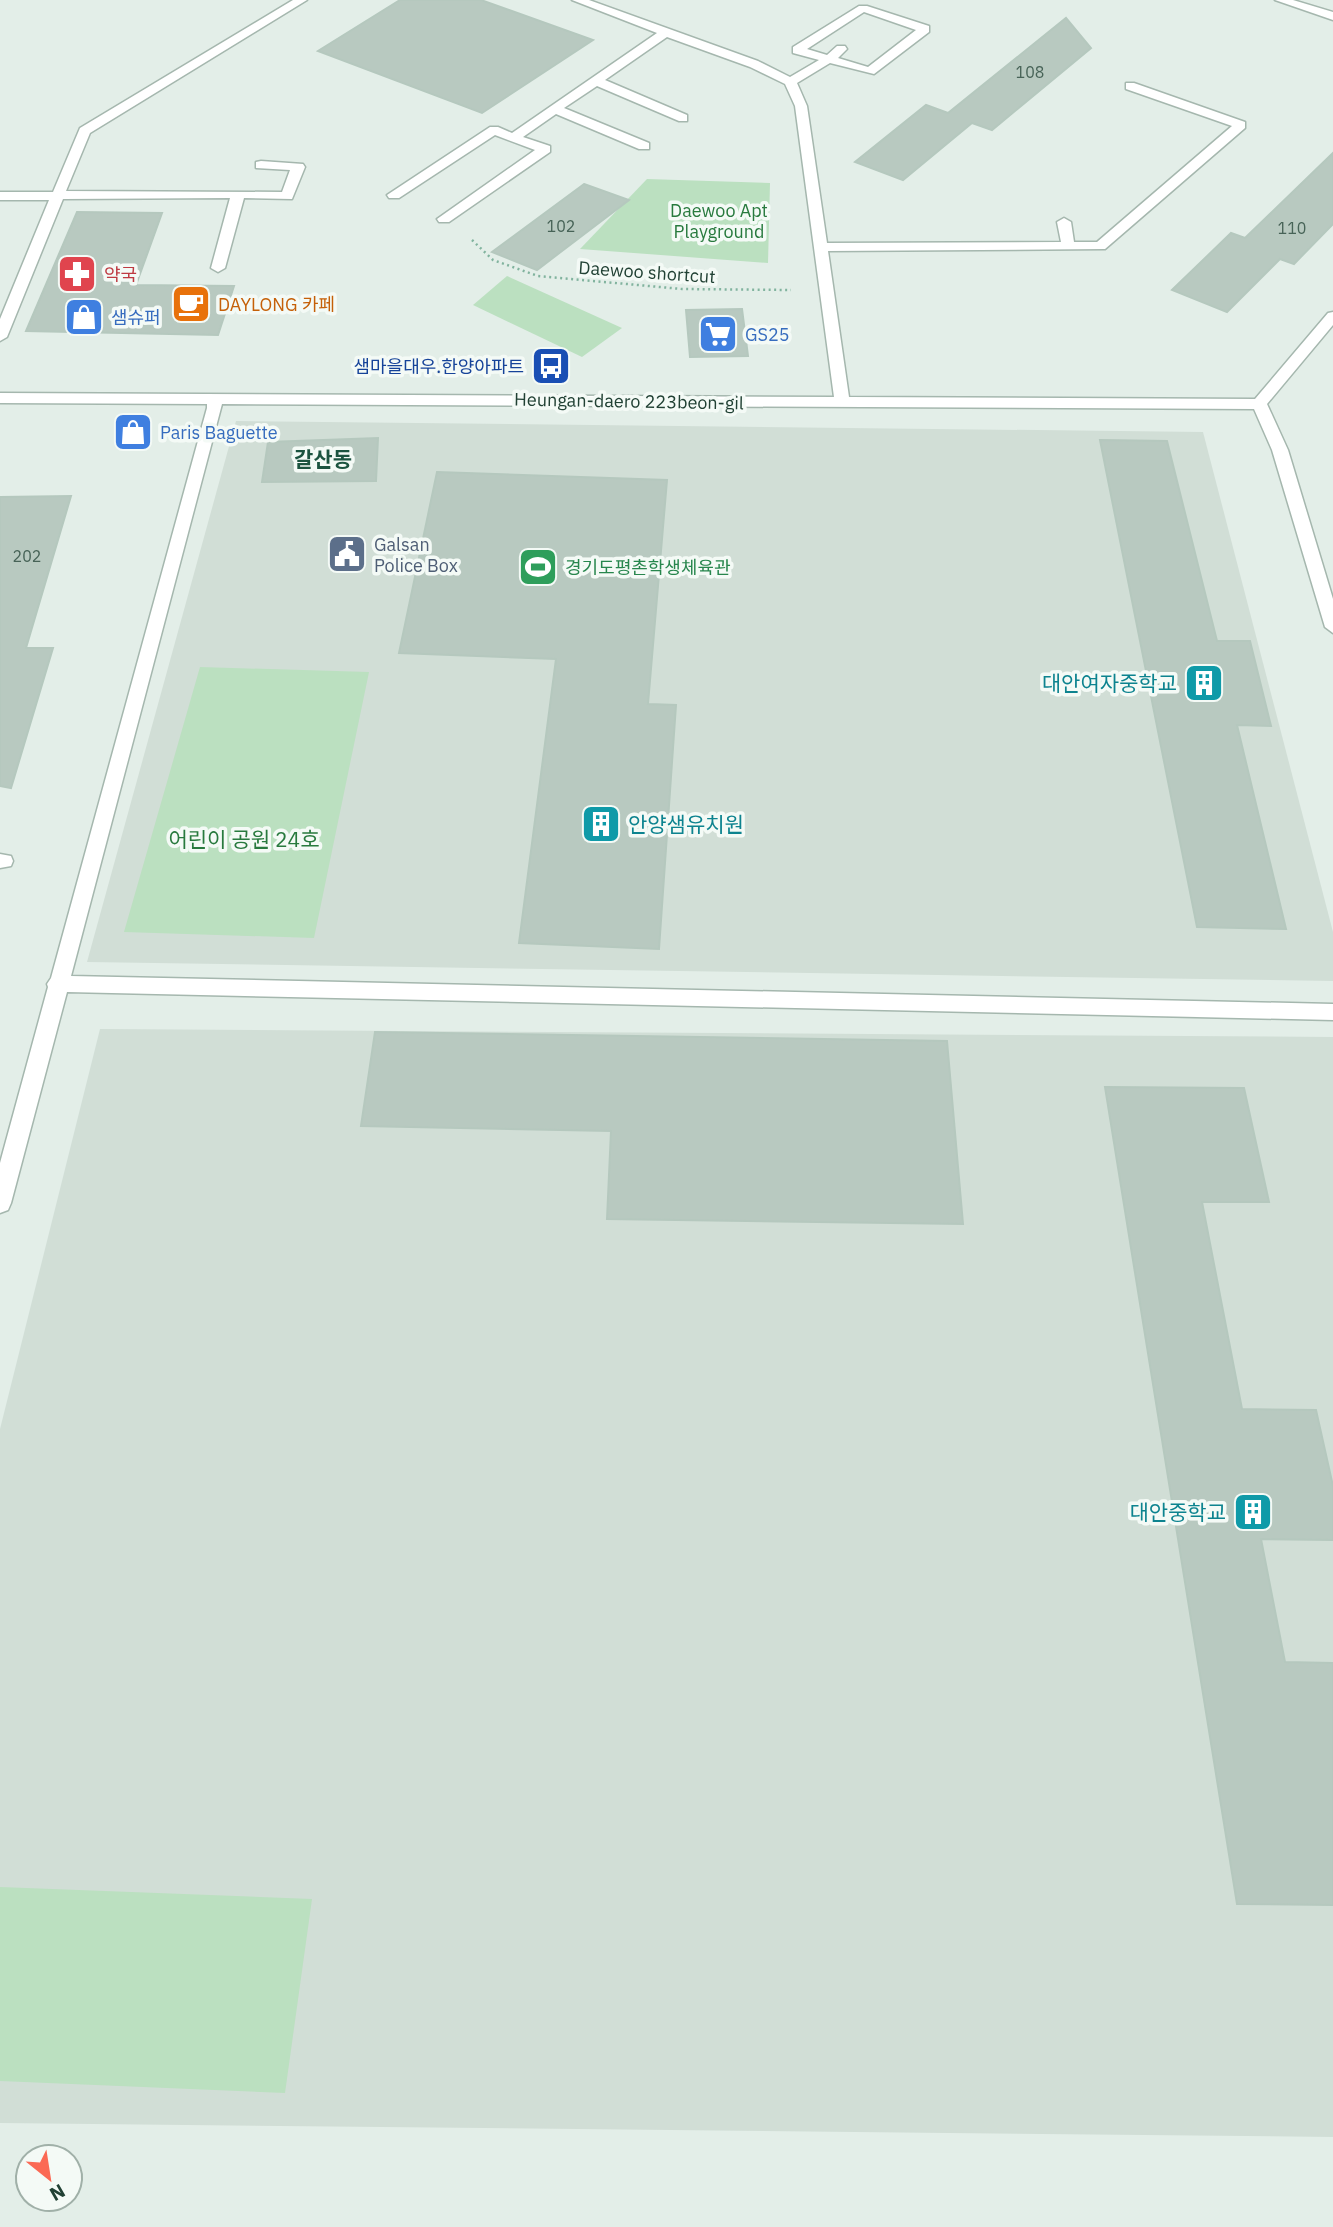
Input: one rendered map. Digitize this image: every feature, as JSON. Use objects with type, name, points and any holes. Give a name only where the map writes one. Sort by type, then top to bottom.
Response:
[{"type":"street","points":[[0,337],[84,131],[301,0]]},
{"type":"street","points":[[578,0],[754,65],[790,82],[801,106],[842,404]]},
{"type":"street","points":[[1281,0],[1333,16]]},
{"type":"street","points":[[863,8],[925,29],[870,71],[829,59],[797,50],[863,8]]},
{"type":"street","points":[[513,138],[666,32]]},
{"type":"street","points":[[790,82],[841,49]]},
{"type":"street","points":[[596,81],[683,118]]},
{"type":"street","points":[[820,247],[1100,246],[1241,125],[1130,86]]},
{"type":"street","points":[[555,109],[644,146]]},
{"type":"street","points":[[394,195],[494,130],[545,149],[444,219]]},
{"type":"street","points":[[0,196],[286,196],[298,166],[261,165]]},
{"type":"street","points":[[218,268],[238,194]]},
{"type":"street","points":[[1064,222],[1068,245]]},
{"type":"street","points":[[1333,316],[1259,404],[1280,450],[1333,627]]},
{"type":"street","points":[[0,1203],[215,408],[213,397]]},
{"type":"street","name":"Heungan-daero 223beon-gil","points":[[0,398],[1259,404]]},
{"type":"street","points":[[57,985],[1333,1012]]},
{"type":"path","name":"Daewoo shortcut","points":[[471,240],[493,260],[538,276],[681,289],[791,290],[829,309]]},
{"type":"shaded area","points":[[236,421],[1203,432],[1333,932],[1333,981],[87,962]]},
{"type":"shaded area","points":[[100,1029],[1333,1037],[1333,2137],[0,2123],[0,1429]]},
{"type":"green space","name":"Daewoo Apt Playground","points":[[647,179],[770,183],[768,263],[580,249]]},
{"type":"green space","points":[[507,276],[622,328],[582,357],[473,305]]},
{"type":"green space","name":"어린이 공원 24호","points":[[200,667],[369,672],[314,938],[124,932]]},
{"type":"green space","points":[[0,1887],[312,1899],[285,2093],[0,2081]]},
{"type":"building","points":[[400,0],[481,0],[593,40],[482,113],[318,51]]},
{"type":"building","points":[[1066,18],[1091,48],[992,130],[972,123],[903,180],[855,162],[926,105],[948,113]]},
{"type":"building","points":[[1333,153],[1333,224],[1294,264],[1280,259],[1227,312],[1172,290],[1231,233],[1245,238]]},
{"type":"building","points":[[584,184],[629,200],[537,270],[492,252]]},
{"type":"building","points":[[77,212],[162,213],[136,285],[234,286],[218,335],[26,331]]},
{"type":"building","points":[[742,309],[748,356],[690,357],[686,310]]},
{"type":"building","points":[[378,438],[376,481],[262,482],[268,442]]},
{"type":"building","name":"대안여자중학교","points":[[1100,440],[1167,441],[1217,641],[1250,641],[1271,726],[1237,725],[1286,929],[1197,927]]},
{"type":"building","points":[[437,472],[667,480],[648,704],[676,705],[659,949],[519,943],[556,659],[399,653]]},
{"type":"building","points":[[71,496],[26,648],[53,648],[11,788],[0,786],[0,497]]},
{"type":"building","points":[[375,1032],[947,1041],[963,1224],[607,1219],[611,1131],[361,1126]]},
{"type":"building","name":"대안중학교","points":[[1105,1087],[1244,1088],[1269,1202],[1202,1202],[1242,1409],[1316,1410],[1333,1486],[1333,1540],[1261,1539],[1285,1662],[1333,1663],[1333,1905],[1237,1904]]},
{"type":"place","name":"약국","points":[[77,274]]},
{"type":"place","name":"DAYLONG 카페","points":[[191,304]]},
{"type":"place","name":"샘슈퍼","points":[[84,317]]},
{"type":"place","name":"GS25","points":[[718,334]]},
{"type":"place","name":"샘마을대우.한양아파트","points":[[551,366]]},
{"type":"place","name":"Paris Baguette","points":[[133,432]]},
{"type":"place","name":"Galsan Police Box","points":[[347,554]]},
{"type":"place","name":"경기도평촌학생체육관","points":[[538,567]]},
{"type":"place","name":"대안여자중학교","points":[[1204,683]]},
{"type":"place","name":"안양샘유치원","points":[[601,824]]},
{"type":"place","name":"대안중학교","points":[[1253,1512]]},
{"type":"district","name":"갈산동","points":[[323,459]]}]
